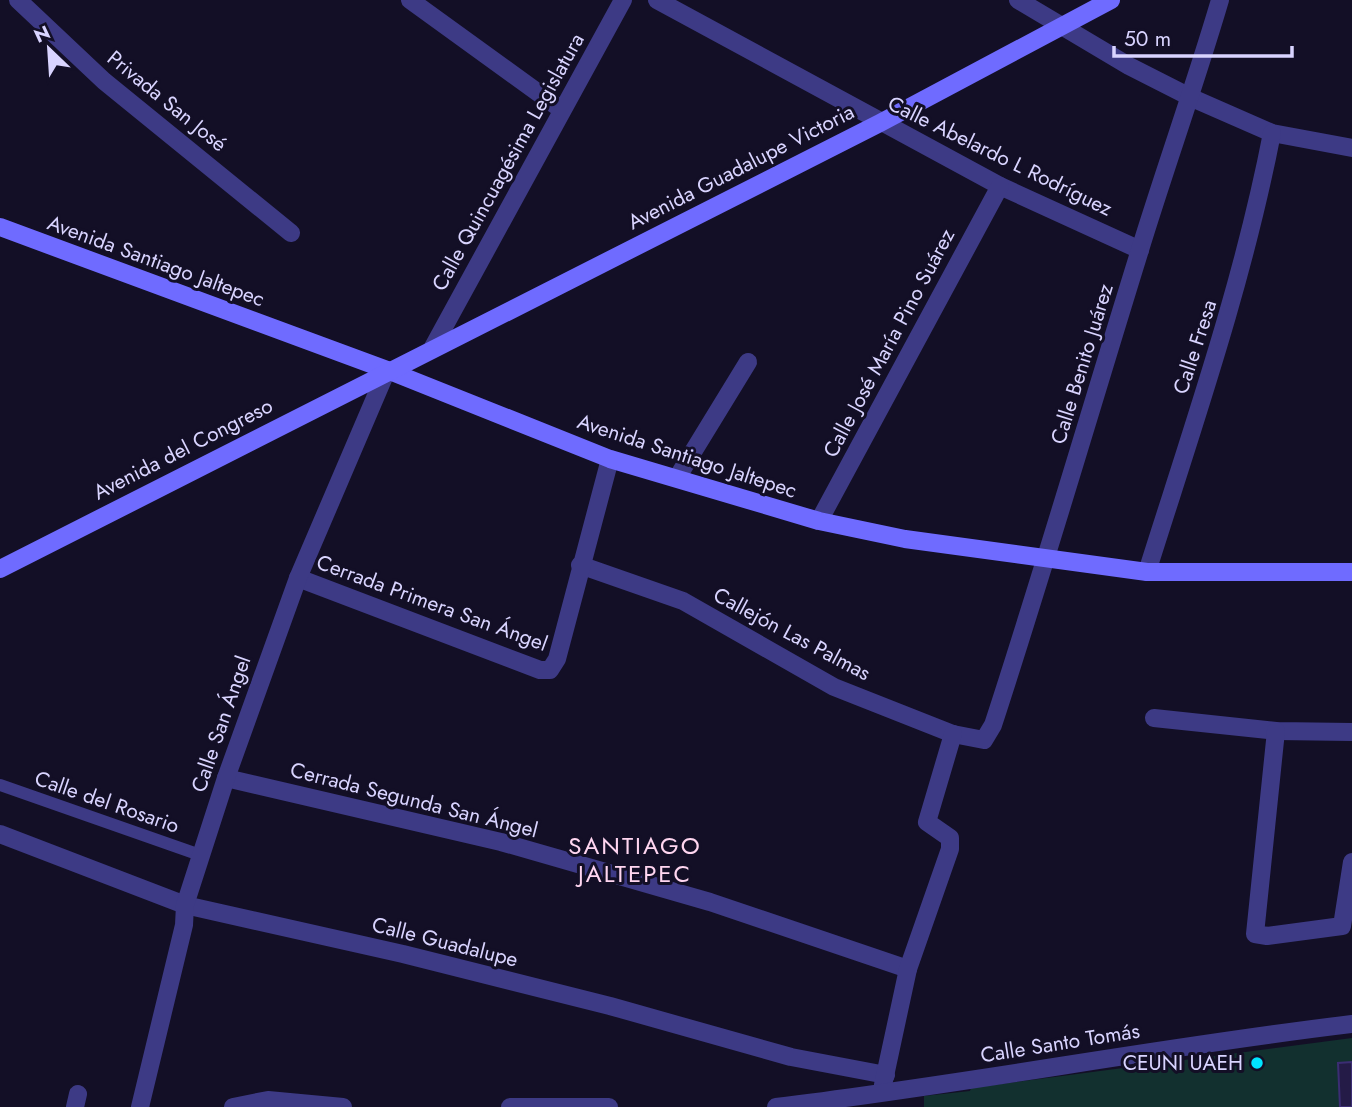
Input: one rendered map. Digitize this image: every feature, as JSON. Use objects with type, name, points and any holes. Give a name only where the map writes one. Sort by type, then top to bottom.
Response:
[{"type":"street","name":"Privada San José","points":[[18,0],[104,80],[291,233]]},
{"type":"street","points":[[410,0],[562,110]]},
{"type":"street","name":"Calle Quincuagésima Legislatura","points":[[433,347],[623,0]]},
{"type":"street","name":"Calle Abelardo L Rodríguez","points":[[657,0],[1000,186],[1140,250]]},
{"type":"street","points":[[1018,0],[1129,66],[1192,99],[1272,133],[1352,148]]},
{"type":"street","name":"Avenida Guadalupe Victoria","points":[[387,370],[880,123],[1111,0]]},
{"type":"street","name":"Calle Benito Juárez","points":[[984,740],[993,725],[1047,558],[1140,250],[1192,99],[1220,0]]},
{"type":"street","name":"Calle Fresa","points":[[1147,572],[1234,299],[1254,226],[1272,133]]},
{"type":"street","name":"Calle José María Pino Suárez","points":[[819,521],[1000,186]]},
{"type":"street","name":"Avenida Santiago Jaltepec","points":[[0,227],[387,370],[610,459],[819,521],[905,539],[1147,572],[1352,572]]},
{"type":"street","points":[[677,478],[748,362]]},
{"type":"street","name":"Avenida del Congreso","points":[[0,569],[387,370]]},
{"type":"street","name":"Calle San Ángel","points":[[140,1107],[184,925],[185,905],[200,855],[298,578],[387,370]]},
{"type":"street","points":[[580,565],[610,459]]},
{"type":"street","name":"Cerrada Primera San Ángel","points":[[298,578],[540,670],[550,670],[557,659],[580,565]]},
{"type":"street","name":"Callejón Las Palmas","points":[[580,565],[683,601],[834,687],[953,734],[984,740]]},
{"type":"street","points":[[1154,718],[1276,731],[1352,732]]},
{"type":"street","points":[[1276,731],[1255,934],[1267,936],[1342,926],[1352,862]]},
{"type":"street","points":[[881,1095],[908,969],[950,849],[950,838],[927,822],[953,734]]},
{"type":"street","name":"Cerrada Segunda San Ángel","points":[[226,778],[501,842],[710,902],[908,969]]},
{"type":"street","name":"Calle Guadalupe","points":[[0,834],[185,905],[610,1006],[791,1057],[886,1075]]},
{"type":"street","name":"Calle Santo Tomás","points":[[776,1107],[881,1095],[1226,1039],[1352,1024]]},
{"type":"street","points":[[233,1107],[268,1100],[343,1107]]},
{"type":"street","points":[[510,1107],[609,1107]]},
{"type":"lane","name":"Calle del Rosario","points":[[0,785],[200,855]]},
{"type":"green space","name":"CEUNI UAEH","points":[[1352,1038],[1352,1062],[1338,1063],[1340,1107],[924,1107],[924,1096],[970,1091],[971,1088]]},
{"type":"building","points":[[1352,1062],[1352,1107],[1340,1107],[1338,1063]]},
{"type":"place","name":"CEUNI UAEH","points":[[1257,1063]]},
{"type":"district","name":"SANTIAGO JALTEPEC","points":[[635,860]]}]
